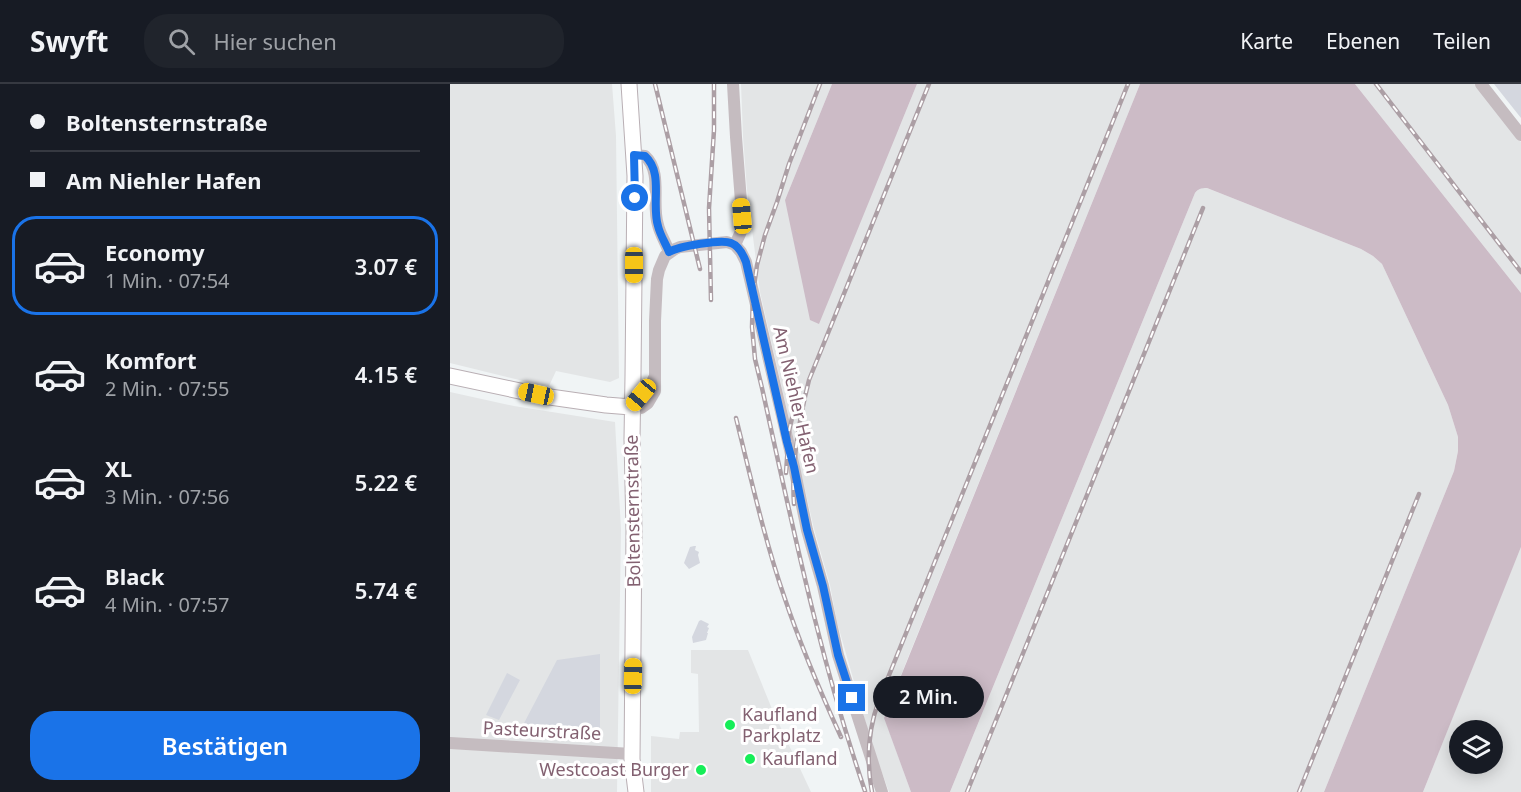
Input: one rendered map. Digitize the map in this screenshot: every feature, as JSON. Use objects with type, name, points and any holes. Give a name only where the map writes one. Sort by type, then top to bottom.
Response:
[{"type":"main road","name":"Boltensternstraße","points":[[629,84],[634,155],[631,407],[634,530],[632,756],[636,792]]},
{"type":"main road","points":[[450,376],[543,396],[631,407]]},
{"type":"main road","name":"Boltensternstraße","points":[[627,792],[632,756]]},
{"type":"street","points":[[631,407],[641,408],[648,403],[655,392],[655,321],[658,270],[661,262],[669,252],[680,247],[717,242],[735,245],[743,227],[733,84]]},
{"type":"street","points":[[1481,84],[1521,135]]},
{"type":"street","points":[[634,155],[645,156],[653,166],[657,224],[669,252]]},
{"type":"street","name":"Am Niehler Hafen","points":[[735,245],[746,262],[838,655],[882,792]]},
{"type":"street","name":"Pasteurstraße","points":[[450,743],[632,756]]},
{"type":"shaded area","points":[[450,84],[612,84],[616,136],[619,378],[610,382],[556,371],[549,386],[450,363]]},
{"type":"shaded area","points":[[741,84],[832,84],[785,200],[899,128],[917,84],[1140,84],[884,717],[911,792],[889,792],[872,745],[837,622],[830,585],[814,529],[760,292],[747,190]]},
{"type":"shaded area","points":[[832,84],[917,84],[819,324],[810,320],[785,200]]},
{"type":"shaded area","points":[[1140,84],[1355,84],[1521,293],[1521,547],[1452,720],[1449,720],[1449,727],[1423,792],[1324,792],[1454,471],[1458,437],[1448,405],[1382,264],[1361,249],[1207,188],[1195,193],[950,792],[911,792],[884,718]]},
{"type":"shaded area","points":[[1355,84],[1476,84],[1521,142],[1521,293]]},
{"type":"shaded area","points":[[1494,84],[1521,84],[1521,118]]},
{"type":"shaded area","points":[[1202,188],[1361,249],[1382,264],[1448,405],[1458,437],[1454,471],[1324,792],[950,792],[1195,193]]},
{"type":"shaded area","points":[[450,392],[514,406],[615,422],[621,529],[617,792],[450,792]]},
{"type":"shaded area","points":[[696,546],[695,550],[699,552],[700,563],[689,569],[684,563],[690,547]]},
{"type":"shaded area","points":[[1521,547],[1521,792],[1423,792],[1449,726],[1449,774],[1503,774],[1503,720],[1452,720]]},
{"type":"shaded area","points":[[701,620],[709,624],[706,640],[693,643],[692,637]]},
{"type":"shaded area","points":[[691,650],[748,650],[772,709],[811,792],[651,792],[651,736],[679,739],[680,732],[699,732],[698,674],[691,673]]},
{"type":"shaded area","points":[[600,654],[600,737],[512,735],[513,730],[522,727],[557,660]]},
{"type":"shaded area","points":[[507,673],[520,680],[499,720],[486,715]]},
{"type":"railway","points":[[655,84],[700,269]]},
{"type":"railway","points":[[711,300],[709,208],[714,130],[714,84]]},
{"type":"railway","points":[[820,84],[765,235],[757,265],[752,327],[755,359],[808,591],[834,692],[865,791]]},
{"type":"railway","points":[[794,504],[797,442],[809,380],[929,84]]},
{"type":"railway","points":[[872,792],[869,745],[872,723],[879,700],[1128,84]]},
{"type":"railway","points":[[1376,84],[1521,272]]},
{"type":"railway","points":[[967,792],[1203,208]]},
{"type":"railway","points":[[786,473],[789,431],[798,393]]},
{"type":"railway","points":[[736,418],[758,508],[790,614],[841,737]]},
{"type":"railway","points":[[1299,792],[1419,494]]},
{"type":"place","name":"Kaufland Parkplatz","points":[[730,725]]},
{"type":"place","name":"Kaufland","points":[[750,759]]},
{"type":"place","name":"Westcoast Burger","points":[[701,770]]},
{"type":"route","points":[[635,198],[634,155],[645,156],[653,166],[657,224],[669,252],[680,247],[730,242],[741,252],[746,262],[807,530],[823,586],[838,655],[852,698]]}]
